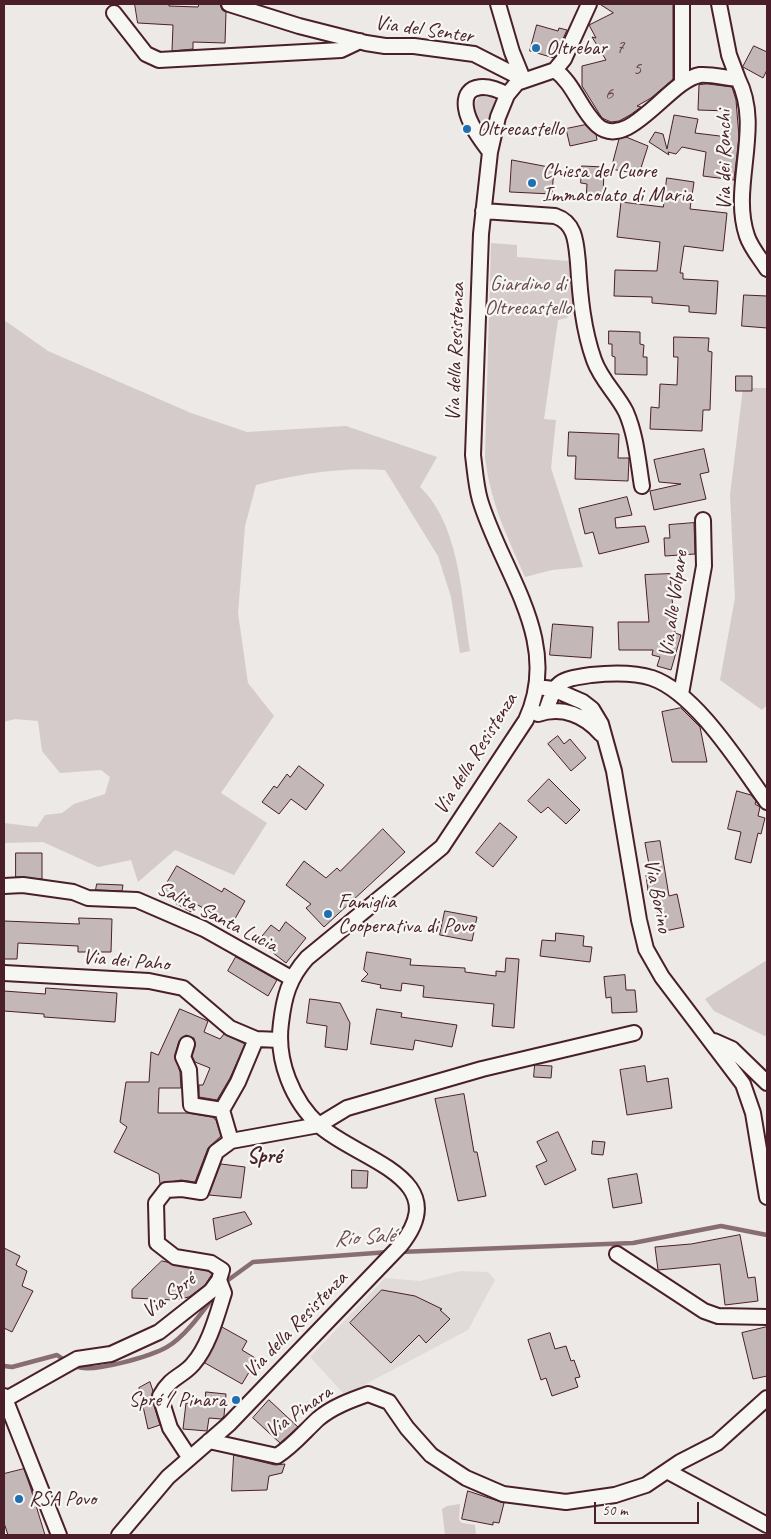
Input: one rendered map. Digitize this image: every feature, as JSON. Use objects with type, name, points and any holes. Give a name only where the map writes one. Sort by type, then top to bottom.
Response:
[{"type":"street","name":"Via del Senter","points":[[229,4],[299,26],[360,41],[474,54],[523,80]]},
{"type":"street","points":[[498,4],[512,52],[523,80]]},
{"type":"street","points":[[490,152],[468,114],[466,99],[469,92],[476,87],[484,86],[492,87],[508,95],[512,87],[523,80],[555,70],[564,59],[589,4]]},
{"type":"street","points":[[682,4],[682,83]]},
{"type":"street","points":[[719,4],[728,55],[738,79]]},
{"type":"street","points":[[114,13],[146,54],[159,60],[341,50],[360,41]]},
{"type":"street","name":"Via dei Ronchi","points":[[555,70],[564,76],[597,125],[605,130],[622,129],[642,118],[682,83],[700,75],[738,79],[742,87],[747,117],[744,220],[752,247],[767,269]]},
{"type":"street","name":"Via della Resistenza","points":[[119,1535],[149,1498],[189,1457],[209,1441],[298,1355],[400,1246],[408,1236],[416,1216],[414,1192],[407,1182],[389,1168],[336,1138],[319,1125],[300,1102],[287,1077],[282,1060],[280,1040],[282,1011],[287,975],[321,944],[442,847],[526,720],[537,687],[538,654],[531,621],[488,520],[476,483],[473,455],[483,211],[490,152],[498,116],[508,95]]},
{"type":"street","points":[[483,211],[555,216],[568,224],[573,231],[582,310],[594,360],[603,380],[625,411],[634,437],[642,486]]},
{"type":"street","name":"Via alle Volpare","points":[[681,694],[702,576],[703,520]]},
{"type":"street","name":"Via alle Volpare","points":[[554,689],[561,681],[574,678],[623,674],[651,678],[681,694],[712,729],[767,802]]},
{"type":"street","name":"Via Borino","points":[[537,687],[554,689],[572,696],[592,710],[601,724],[614,771],[644,942],[662,978],[743,1084],[749,1098],[757,1132],[767,1197]]},
{"type":"street","points":[[546,711],[554,689]]},
{"type":"street","points":[[526,720],[546,711],[575,714],[593,725],[607,741]]},
{"type":"street","name":"Salita Santa Lucia","points":[[4,886],[23,885],[65,891],[88,898],[137,900],[204,929],[287,975]]},
{"type":"street","name":"Via dei Paho","points":[[4,973],[149,981],[183,988],[230,1028],[256,1039]]},
{"type":"street","points":[[280,1040],[256,1039],[238,1082],[222,1110],[231,1141],[319,1125],[347,1108],[545,1052],[634,1033]]},
{"type":"street","name":"Via Borino","points":[[711,1040],[732,1049],[767,1083]]},
{"type":"street","points":[[187,1044],[183,1057],[188,1070],[191,1105],[222,1110]]},
{"type":"street","name":"Via Spré","points":[[58,1535],[5,1397],[61,1370],[77,1359],[111,1354],[159,1332],[211,1290],[222,1287],[222,1270],[211,1263],[174,1257],[156,1243],[156,1202],[166,1190],[182,1189],[201,1192],[216,1152],[231,1141]]},
{"type":"street","points":[[617,1254],[704,1311],[718,1316],[767,1317]]},
{"type":"street","points":[[189,1457],[170,1428],[160,1396],[168,1383],[193,1364],[214,1327],[222,1287]]},
{"type":"street","name":"Via Pinara","points":[[209,1441],[277,1456],[291,1447],[320,1418],[348,1402],[368,1394],[389,1402],[407,1428],[431,1455],[466,1478],[503,1494],[566,1502],[615,1496],[646,1485],[717,1442],[767,1398]]},
{"type":"street","points":[[667,1471],[767,1525]]},
{"type":"shaded area","points":[[460,1271],[488,1272],[495,1280],[468,1330],[345,1395],[310,1357],[385,1278],[420,1281]]},
{"type":"green space","points":[[481,94],[489,95],[495,100],[485,134],[476,118],[473,105]]},
{"type":"green space","name":"Giardino di Oltrecastello","points":[[491,243],[517,245],[517,257],[569,261],[572,310],[567,318],[558,320],[544,419],[556,420],[551,468],[583,567],[552,570],[525,577],[500,518],[491,490],[485,457]]},
{"type":"green space","points":[[4,320],[48,351],[191,413],[247,432],[346,426],[437,457],[420,487],[444,521],[457,564],[470,651],[460,653],[451,597],[438,556],[385,470],[320,472],[256,485],[245,526],[238,613],[248,683],[274,716],[221,793],[267,823],[234,875],[175,850],[138,882],[131,860],[98,867],[43,842],[4,843],[4,823],[37,827],[45,815],[62,813],[74,804],[105,794],[110,777],[101,770],[60,773],[42,751],[38,721],[15,719],[4,722]]},
{"type":"green space","points":[[743,388],[767,388],[767,705],[762,710],[720,680],[735,598],[730,495]]},
{"type":"green space","points":[[767,960],[767,1037],[714,1011],[705,999]]},
{"type":"green space","points":[[460,1504],[459,1520],[462,1523],[475,1525],[476,1535],[445,1535],[442,1509],[447,1506]]},
{"type":"building","points":[[135,4],[169,4],[169,6],[198,7],[199,4],[220,4],[222,10],[226,12],[225,43],[193,42],[193,49],[172,51],[173,25],[138,23]]},
{"type":"building","points":[[600,4],[673,4],[673,79],[651,98],[637,106],[641,107],[619,121],[611,122],[602,118],[582,86],[582,66],[606,60],[592,37],[596,38],[589,25],[613,13]]},
{"type":"building","points":[[537,25],[558,31],[559,28],[567,30],[554,58],[530,51]]},
{"type":"building","points":[[754,46],[767,52],[767,70],[763,78],[743,67]]},
{"type":"building","points":[[708,84],[732,87],[736,100],[739,137],[734,180],[703,176],[706,152],[682,147],[676,154],[668,152],[669,155],[649,142],[655,132],[663,134],[667,149],[674,115],[698,119],[695,133],[728,137],[729,111],[698,110],[699,85]]},
{"type":"building","points":[[585,125],[596,134],[597,140],[570,146],[566,129]]},
{"type":"building","points":[[626,137],[648,146],[639,174],[611,169],[619,139]]},
{"type":"building","name":"Chiesa del Cuore Immacolato di Maria","points":[[512,160],[554,168],[552,194],[510,192]]},
{"type":"building","points":[[582,166],[604,167],[603,200],[586,199],[587,184],[581,183]]},
{"type":"building","points":[[667,178],[694,182],[690,209],[727,213],[723,251],[684,246],[680,273],[683,273],[683,279],[718,281],[716,314],[689,312],[689,306],[652,303],[652,297],[614,296],[615,270],[657,271],[660,242],[617,237],[621,202],[663,207]]},
{"type":"building","points":[[744,295],[767,296],[767,328],[742,326]]},
{"type":"building","points":[[609,331],[640,332],[640,344],[644,345],[643,357],[647,357],[647,375],[615,374],[615,357],[612,356],[612,344],[609,344]]},
{"type":"building","points":[[674,337],[709,338],[708,351],[712,352],[710,410],[703,410],[702,431],[650,429],[651,407],[659,408],[660,384],[677,385],[678,357],[674,357]]},
{"type":"building","points":[[736,376],[752,376],[752,391],[736,391]]},
{"type":"building","points":[[569,432],[619,434],[618,458],[629,458],[628,481],[575,479],[576,456],[568,456]]},
{"type":"building","points":[[704,449],[709,472],[700,474],[706,499],[654,510],[650,491],[681,484],[659,482],[654,460]]},
{"type":"building","points":[[627,497],[632,515],[615,518],[616,528],[645,526],[649,542],[599,554],[593,532],[585,534],[579,509]]},
{"type":"building","points":[[694,523],[695,554],[665,556],[664,538],[670,538],[669,525]]},
{"type":"building","points":[[670,574],[675,633],[681,635],[671,670],[657,666],[660,657],[652,655],[653,650],[619,650],[618,622],[649,622],[645,575]]},
{"type":"building","points":[[553,624],[593,627],[591,658],[550,655]]},
{"type":"building","points":[[681,708],[700,727],[707,762],[672,762],[662,712]]},
{"type":"building","points":[[558,736],[564,744],[570,739],[586,758],[571,771],[548,744]]},
{"type":"building","points":[[299,766],[324,785],[306,810],[291,799],[279,814],[262,802],[274,786],[277,788],[287,774],[290,777]]},
{"type":"building","points":[[549,779],[580,810],[566,824],[548,807],[541,813],[528,801]]},
{"type":"building","points":[[737,791],[751,795],[756,801],[755,804],[760,807],[758,816],[765,818],[761,834],[758,833],[751,863],[735,859],[741,832],[728,829]]},
{"type":"building","points":[[500,823],[517,837],[493,867],[476,853]]},
{"type":"building","points":[[383,829],[405,852],[324,927],[306,908],[311,904],[286,885],[304,861],[326,878],[337,868],[340,871]]},
{"type":"building","points":[[660,841],[669,896],[677,894],[684,927],[665,931],[662,918],[659,919],[653,891],[648,891],[646,875],[651,875],[645,843]]},
{"type":"building","points":[[16,853],[42,853],[42,879],[16,877]]},
{"type":"building","points":[[177,866],[222,892],[224,888],[245,901],[232,924],[196,904],[191,912],[175,903],[175,900],[160,895]]},
{"type":"building","points":[[97,884],[123,885],[122,891],[96,890]]},
{"type":"building","points":[[445,911],[477,917],[472,941],[440,935]]},
{"type":"building","points":[[79,918],[112,919],[111,952],[78,952],[78,946],[18,943],[17,959],[4,959],[4,921],[79,924]]},
{"type":"building","points":[[286,922],[306,938],[286,963],[258,941],[271,925],[279,931]]},
{"type":"building","points":[[556,933],[584,936],[583,946],[592,947],[590,962],[540,956],[542,940],[555,941]]},
{"type":"building","points":[[367,952],[411,959],[410,965],[465,968],[465,972],[496,976],[496,971],[505,972],[506,958],[519,959],[514,1028],[492,1026],[494,1004],[423,997],[424,986],[402,983],[401,991],[380,988],[381,985],[361,981],[368,974],[364,970]]},
{"type":"building","points":[[236,957],[277,980],[268,996],[228,971]]},
{"type":"building","points":[[625,975],[626,990],[635,990],[637,1012],[612,1013],[611,997],[606,998],[604,977]]},
{"type":"building","points":[[46,988],[117,993],[115,1022],[44,1017],[44,1014],[4,1011],[4,991],[45,994]]},
{"type":"building","points":[[310,999],[340,1003],[350,1023],[347,1050],[325,1047],[327,1026],[307,1023]]},
{"type":"building","points":[[180,1009],[208,1021],[204,1032],[220,1039],[224,1034],[245,1044],[230,1078],[217,1100],[199,1097],[199,1085],[203,1085],[210,1068],[195,1062],[192,1056],[195,1046],[194,1038],[186,1035],[179,1041],[175,1055],[180,1072],[181,1088],[159,1088],[158,1113],[188,1113],[212,1117],[216,1120],[221,1136],[208,1148],[195,1182],[181,1180],[160,1184],[159,1174],[114,1152],[127,1127],[120,1122],[126,1082],[149,1082],[151,1052],[158,1055]]},
{"type":"building","points":[[377,1009],[402,1013],[401,1017],[457,1025],[452,1047],[415,1040],[413,1050],[371,1044]]},
{"type":"building","points":[[535,1065],[552,1066],[551,1078],[534,1077]]},
{"type":"building","points":[[645,1066],[647,1082],[668,1078],[672,1108],[627,1115],[620,1070]]},
{"type":"building","points":[[464,1094],[474,1152],[477,1152],[486,1196],[458,1201],[435,1099]]},
{"type":"building","points":[[558,1132],[576,1170],[545,1185],[536,1166],[547,1161],[537,1142]]},
{"type":"building","points":[[593,1141],[605,1142],[603,1155],[592,1154]]},
{"type":"building","points":[[221,1164],[245,1167],[241,1198],[209,1195]]},
{"type":"building","points":[[352,1170],[368,1171],[367,1188],[352,1188]]},
{"type":"building","points":[[637,1174],[642,1203],[613,1208],[608,1179]]},
{"type":"building","points":[[245,1212],[252,1224],[216,1240],[213,1219]]},
{"type":"building","points":[[740,1235],[748,1278],[755,1277],[758,1301],[725,1305],[720,1264],[658,1270],[655,1247],[691,1244]]},
{"type":"building","points":[[4,1248],[20,1256],[16,1265],[27,1271],[22,1286],[33,1291],[12,1332],[4,1328]]},
{"type":"building","points":[[162,1261],[208,1271],[212,1274],[205,1285],[189,1297],[174,1300],[132,1298],[132,1290]]},
{"type":"building","points":[[382,1290],[415,1296],[442,1309],[440,1310],[450,1319],[426,1343],[419,1335],[391,1363],[350,1323]]},
{"type":"building","points":[[222,1327],[247,1341],[242,1350],[257,1359],[242,1384],[205,1363]]},
{"type":"building","points":[[767,1327],[767,1376],[753,1379],[742,1333]]},
{"type":"building","points":[[550,1333],[555,1349],[566,1346],[571,1361],[574,1360],[580,1377],[575,1378],[578,1387],[552,1396],[546,1378],[541,1380],[528,1340]]},
{"type":"building","points":[[150,1382],[153,1391],[152,1399],[160,1425],[148,1429],[139,1388]]},
{"type":"building","points":[[206,1392],[226,1394],[224,1416],[221,1419],[209,1418],[207,1431],[183,1429],[186,1403],[205,1405]]},
{"type":"building","points":[[269,1400],[298,1427],[280,1443],[253,1418]]},
{"type":"building","points":[[234,1455],[275,1465],[285,1464],[282,1473],[269,1476],[267,1490],[232,1491]]},
{"type":"building","name":"RSA Povo","points":[[24,1469],[45,1535],[8,1535],[4,1523],[4,1474]]},
{"type":"building","points":[[468,1491],[504,1503],[499,1523],[493,1522],[493,1525],[462,1519]]},
{"type":"waterway","name":"Rio Salé","points":[[399,1252],[633,1243],[721,1226],[767,1235]]},
{"type":"waterway","name":"Rio Salé","points":[[224,1283],[253,1262],[389,1252]]},
{"type":"waterway","name":"Rio Salé","points":[[4,1366],[12,1367],[57,1355],[77,1367],[96,1368],[149,1355],[174,1343],[215,1295]]},
{"type":"place","name":"Oltrebar","points":[[536,48]]},
{"type":"place","name":"Oltrecastello","points":[[467,129]]},
{"type":"place","name":"Chiesa del Cuore Immacolato di Maria","points":[[532,183]]},
{"type":"place","name":"Famiglia Cooperativa di Povo","points":[[328,914]]},
{"type":"place","name":"Spré / Pinara","points":[[236,1400]]},
{"type":"place","name":"RSA Povo","points":[[19,1499]]},
{"type":"district","name":"Spré","points":[[264,1157]]}]
